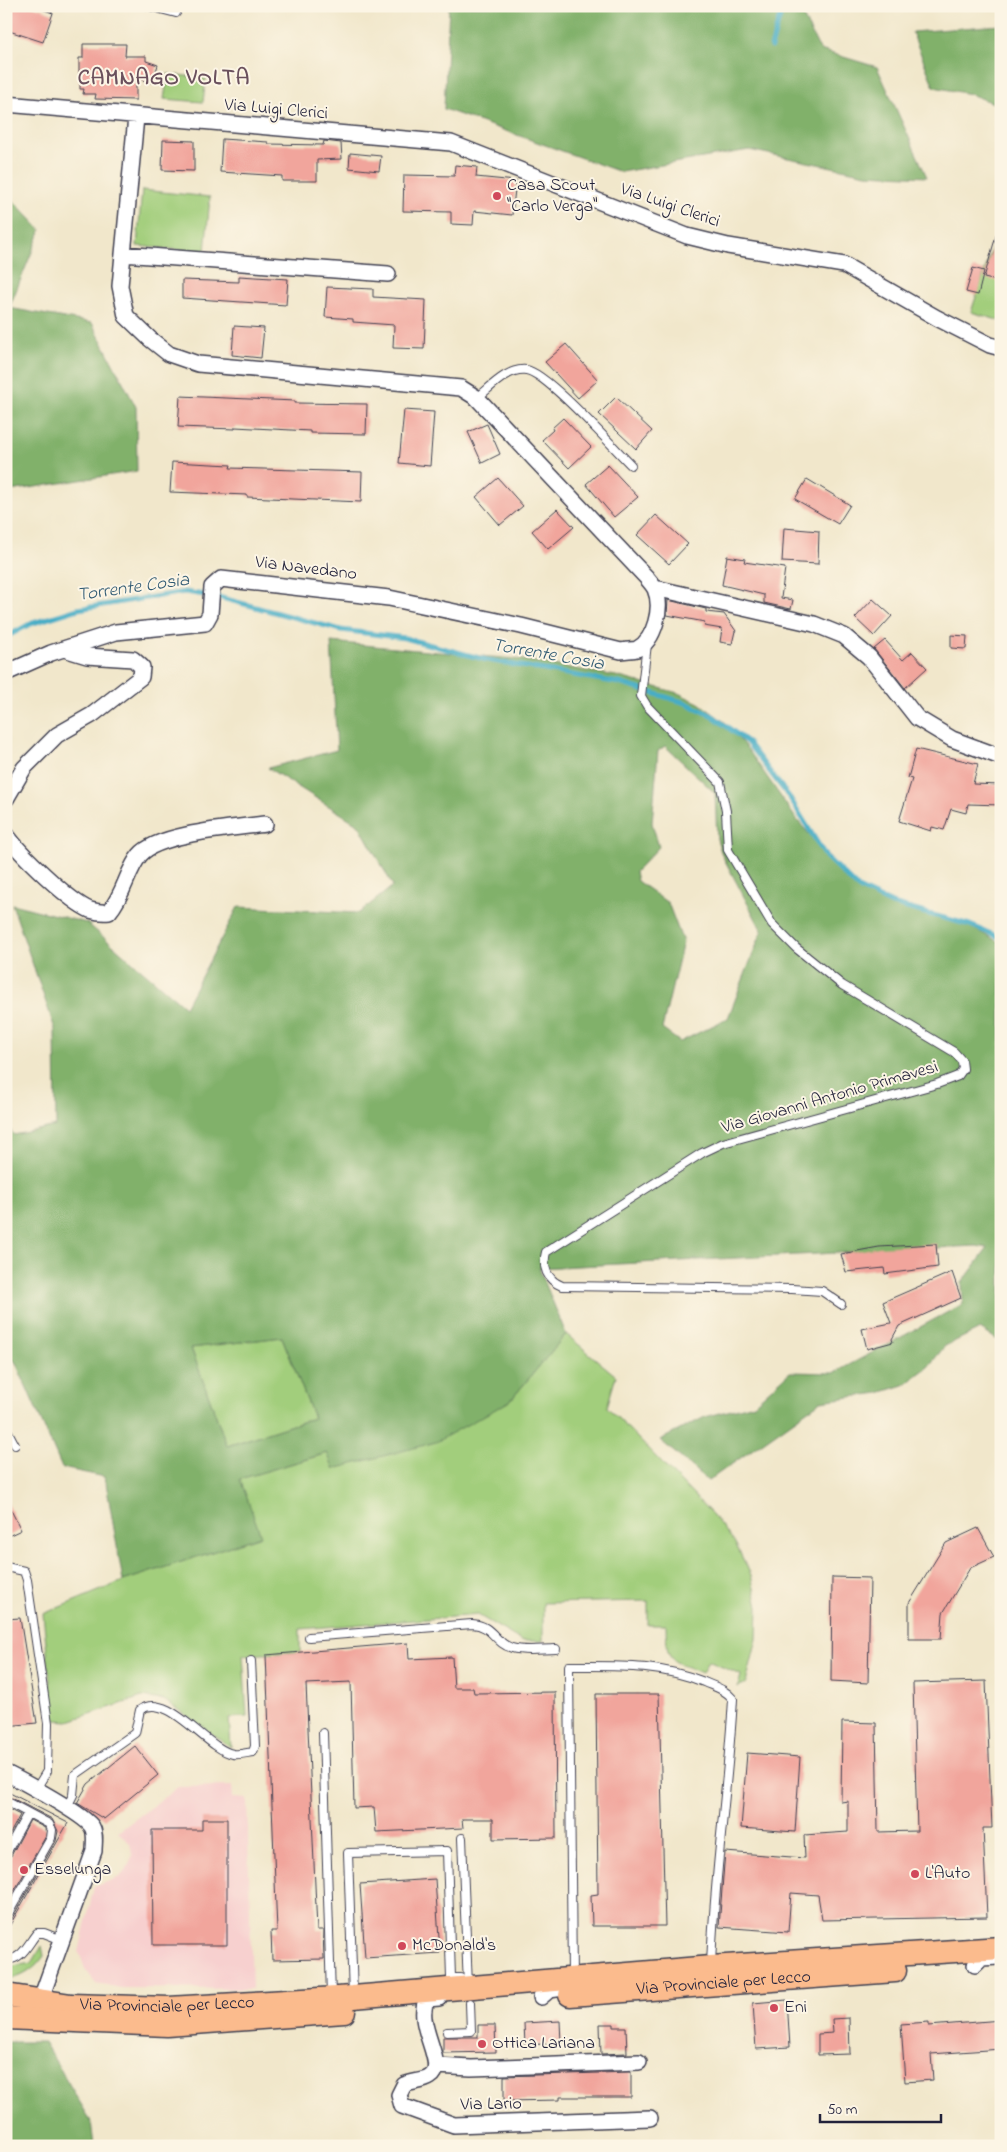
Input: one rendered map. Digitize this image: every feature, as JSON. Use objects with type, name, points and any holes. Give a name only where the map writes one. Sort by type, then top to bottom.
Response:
[{"type":"main road","name":"Via Provinciale per Lecco","points":[[751,1973],[791,1962],[1001,1948]]},
{"type":"main road","name":"Via Provinciale per Lecco","points":[[6,2018],[167,2025],[303,2015],[437,2001],[468,1990],[572,1980],[1001,1964]]},
{"type":"main road","name":"Via Provinciale per Lecco","points":[[468,1990],[541,1997],[662,1988],[711,1976]]},
{"type":"main road","name":"Via Provinciale per Lecco","points":[[6,1995],[40,2001],[102,2006],[169,2008],[342,1997],[437,2001]]},
{"type":"street","name":"Via Luigi Clerici","points":[[6,104],[136,117],[451,143],[687,236],[728,246],[844,264],[937,318],[990,345],[1001,348]]},
{"type":"street","points":[[136,117],[120,286],[126,316],[150,340],[169,354],[198,364],[460,388],[477,398],[655,588],[814,624],[844,636],[869,658],[917,718],[952,740],[1001,756]]},
{"type":"street","points":[[123,254],[388,274]]},
{"type":"street","name":"Via Navedano","points":[[6,672],[64,649],[116,632],[205,623],[210,614],[212,586],[221,579],[389,598],[521,626],[621,651],[642,644]]},
{"type":"street","points":[[642,644],[654,626],[658,611],[655,588]]},
{"type":"street","points":[[6,799],[24,768],[57,735],[92,715],[141,677],[142,667],[133,659],[86,656],[64,649]]},
{"type":"street","points":[[6,834],[21,854],[78,903],[101,913],[109,912],[118,901],[134,864],[141,853],[156,842],[200,833],[265,824]]},
{"type":"street","points":[[6,1773],[36,1789],[92,1827],[95,1838],[94,1851],[40,2001]]},
{"type":"street","points":[[975,1965],[982,1958],[1001,1956]]},
{"type":"street","points":[[541,1997],[549,1990],[566,1988],[572,1980]]},
{"type":"street","name":"Via Provinciale per Lecco","points":[[303,2015],[306,2007],[326,2005],[342,1997]]},
{"type":"street","points":[[437,2001],[424,2026],[437,2066],[471,2068],[639,2062]]},
{"type":"street","name":"Via Lario","points":[[437,2066],[429,2078],[404,2086],[400,2092],[400,2102],[404,2107],[445,2123],[477,2125],[650,2118]]},
{"type":"lane","points":[[148,6],[176,12]]},
{"type":"lane","points":[[477,398],[511,372],[527,370],[551,384],[631,465]]},
{"type":"lane","name":"Via Giovanni Antonio Primavesi","points":[[642,644],[641,696],[647,706],[720,782],[726,811],[728,850],[772,924],[796,948],[842,985],[954,1052],[962,1061],[963,1069],[958,1076],[937,1084],[723,1143],[702,1154],[546,1252],[543,1262],[546,1273],[554,1283],[562,1286],[792,1289],[822,1291],[841,1304]]},
{"type":"lane","points":[[6,1428],[15,1446]]},
{"type":"lane","points":[[6,1567],[24,1571],[28,1580],[38,1644],[48,1723],[47,1771],[36,1789]]},
{"type":"lane","points":[[309,1636],[481,1624],[488,1628],[501,1642],[512,1648],[556,1649]]},
{"type":"lane","points":[[66,1809],[73,1795],[75,1774],[135,1733],[140,1710],[153,1704],[167,1709],[225,1752],[239,1755],[253,1752],[255,1746],[251,1661]]},
{"type":"lane","points":[[572,1980],[569,1666],[634,1666],[682,1674],[727,1691],[734,1699],[713,1909],[711,1976]]},
{"type":"lane","points":[[324,1733],[342,1997]]},
{"type":"lane","points":[[6,1801],[49,1824],[52,1830],[51,1838],[6,1917]]},
{"type":"lane","points":[[6,1853],[28,1813]]},
{"type":"lane","points":[[447,2032],[470,2031],[462,1838]]},
{"type":"lane","points":[[342,1997],[348,1853],[447,1851],[451,1978],[468,1990]]},
{"type":"lane","points":[[6,1960],[15,1959],[24,1952],[37,1933],[44,1933],[62,1940]]},
{"type":"shaded area","points":[[232,1786],[233,1798],[247,1799],[252,1989],[121,1988],[96,1983],[85,1969],[79,1952],[94,1887],[120,1877],[130,1865],[132,1855],[130,1843],[118,1832],[178,1787]]},
{"type":"green space","points":[[449,6],[798,6],[820,50],[877,67],[927,177],[866,174],[749,150],[621,172],[444,109]]},
{"type":"green space","points":[[1001,25],[1001,106],[970,94],[934,87],[912,32]]},
{"type":"green space","points":[[168,74],[206,78],[203,102],[164,99]]},
{"type":"green space","points":[[142,190],[210,197],[205,252],[137,246]]},
{"type":"green space","points":[[6,193],[41,230],[9,308],[92,323],[136,407],[137,471],[10,491],[6,489]]},
{"type":"green space","points":[[998,230],[1001,231],[1001,321],[971,312]]},
{"type":"green space","points":[[331,642],[524,660],[616,676],[678,693],[699,703],[726,723],[749,751],[797,820],[850,881],[871,896],[888,904],[967,925],[1001,943],[1001,1342],[980,1329],[945,1346],[928,1367],[904,1385],[879,1393],[821,1401],[708,1481],[660,1440],[705,1417],[754,1404],[790,1372],[834,1373],[963,1304],[962,1283],[988,1248],[976,1246],[539,1268],[566,1334],[510,1401],[436,1442],[334,1469],[327,1453],[240,1479],[261,1536],[123,1581],[105,1477],[62,1468],[15,1361],[6,1358],[6,1124],[14,1135],[56,1126],[55,1029],[12,904],[87,923],[185,1007],[238,907],[359,913],[393,886],[359,825],[268,768],[337,750]],"holes":[[[665,746],[715,793],[717,839],[722,855],[762,931],[728,1018],[680,1042],[662,1029],[683,942],[668,903],[637,881],[635,872],[659,847],[652,823],[658,751]],[[282,1337],[314,1418],[227,1446],[191,1348]]]},
{"type":"green space","points":[[566,1334],[616,1376],[607,1407],[711,1513],[735,1543],[751,1575],[758,1606],[757,1639],[746,1683],[738,1687],[741,1675],[708,1661],[702,1673],[675,1662],[671,1658],[667,1647],[666,1625],[648,1625],[648,1601],[543,1603],[543,1641],[522,1641],[478,1615],[300,1629],[300,1652],[243,1655],[247,1717],[229,1718],[231,1747],[164,1700],[142,1697],[69,1721],[54,1720],[43,1614],[123,1581],[260,1536],[239,1479],[328,1453],[334,1469],[510,1401]]},
{"type":"green space","points":[[282,1337],[314,1418],[227,1446],[191,1348]]},
{"type":"green space","points":[[42,1946],[44,1956],[37,1965],[23,1975],[6,1979],[6,1974],[10,1975],[13,1966],[32,1963]]},
{"type":"green space","points":[[6,2042],[44,2042],[91,2121],[94,2146],[6,2146]]},
{"type":"building","points":[[6,6],[33,6],[53,13],[43,42],[6,30]]},
{"type":"building","points":[[83,44],[126,44],[125,56],[146,56],[146,61],[158,65],[152,83],[136,78],[136,100],[95,99],[96,94],[83,94],[84,89],[80,89],[79,82],[79,58],[83,58]]},
{"type":"building","points":[[222,139],[268,142],[268,144],[323,145],[324,141],[341,143],[342,159],[317,160],[317,181],[282,181],[282,176],[220,172]]},
{"type":"building","points":[[163,140],[194,141],[194,171],[162,170]]},
{"type":"building","points":[[350,153],[381,156],[379,171],[349,168]]},
{"type":"building","points":[[455,165],[477,167],[476,177],[516,181],[512,215],[474,211],[473,225],[451,224],[451,212],[403,211],[404,175],[454,176]]},
{"type":"building","points":[[997,232],[1001,233],[1001,282],[984,278]]},
{"type":"building","points":[[973,268],[984,271],[978,295],[966,292]]},
{"type":"building","points":[[239,276],[288,279],[286,305],[182,298],[182,280],[239,282]]},
{"type":"building","points":[[327,287],[373,289],[373,297],[426,300],[424,349],[393,348],[394,325],[353,322],[353,319],[325,317]]},
{"type":"building","points":[[234,326],[264,328],[261,358],[232,355]]},
{"type":"building","points":[[566,344],[598,380],[578,398],[545,362]]},
{"type":"building","points":[[180,396],[295,401],[295,403],[367,404],[366,434],[310,433],[310,431],[235,427],[235,429],[178,427]]},
{"type":"building","points":[[616,397],[652,431],[636,449],[599,414]]},
{"type":"building","points":[[404,410],[434,412],[430,466],[399,463]]},
{"type":"building","points":[[563,418],[591,447],[569,468],[542,440]]},
{"type":"building","points":[[487,424],[500,454],[482,463],[468,432]]},
{"type":"building","points":[[172,462],[231,465],[230,468],[362,472],[361,502],[170,492]]},
{"type":"building","points":[[608,465],[638,497],[614,517],[586,484]]},
{"type":"building","points":[[498,478],[523,506],[500,525],[476,497]]},
{"type":"building","points":[[807,479],[850,505],[838,524],[795,499]]},
{"type":"building","points":[[557,509],[574,527],[548,549],[532,531]]},
{"type":"building","points":[[656,515],[688,544],[669,564],[637,535]]},
{"type":"building","points":[[784,528],[819,531],[818,564],[782,562]]},
{"type":"building","points":[[727,556],[745,559],[744,562],[785,568],[781,598],[793,600],[791,609],[764,603],[764,595],[722,585]]},
{"type":"building","points":[[873,599],[892,616],[874,636],[855,618]]},
{"type":"building","points":[[668,600],[706,609],[706,612],[724,614],[736,631],[732,644],[720,642],[722,629],[704,626],[705,622],[667,615]]},
{"type":"building","points":[[951,635],[967,636],[966,649],[951,648]]},
{"type":"building","points":[[885,640],[903,660],[912,652],[927,668],[905,688],[874,649]]},
{"type":"building","points":[[916,749],[978,764],[973,784],[1001,785],[1001,805],[968,804],[966,813],[951,809],[944,830],[932,827],[931,831],[899,821],[912,779],[908,778]]},
{"type":"building","points":[[936,1244],[938,1267],[885,1274],[884,1268],[846,1272],[841,1254],[879,1247]]},
{"type":"building","points":[[952,1272],[961,1298],[899,1326],[892,1339],[893,1342],[867,1349],[862,1329],[891,1323],[883,1302]]},
{"type":"building","points":[[6,1500],[21,1530],[6,1537]]},
{"type":"building","points":[[978,1528],[994,1557],[970,1568],[943,1613],[941,1639],[909,1639],[909,1603],[946,1543]]},
{"type":"building","points":[[832,1577],[870,1578],[868,1683],[831,1681]]},
{"type":"building","points":[[20,1618],[37,1723],[6,1726],[6,1619]]},
{"type":"building","points":[[408,1643],[409,1659],[452,1657],[454,1688],[473,1688],[474,1693],[555,1692],[556,1838],[493,1839],[493,1819],[462,1819],[463,1828],[376,1832],[374,1807],[354,1808],[351,1682],[306,1684],[317,1930],[323,1930],[324,1959],[272,1960],[271,1931],[277,1931],[266,1655]]},
{"type":"building","points":[[986,1681],[992,1828],[983,1828],[987,1917],[822,1920],[818,1895],[791,1893],[788,1932],[719,1927],[725,1852],[805,1858],[804,1835],[848,1832],[848,1801],[841,1802],[842,1722],[876,1723],[878,1832],[917,1831],[913,1683]]},
{"type":"building","points":[[596,1694],[659,1694],[665,1926],[592,1926],[591,1895],[598,1894]]},
{"type":"building","points":[[135,1746],[158,1775],[104,1819],[77,1803],[88,1784]]},
{"type":"building","points":[[747,1753],[800,1757],[795,1832],[741,1828]]},
{"type":"building","points":[[6,1791],[68,1823],[6,1932],[6,1923],[11,1920],[56,1841],[58,1831],[52,1819],[6,1795]]},
{"type":"building","points":[[6,1808],[20,1815],[6,1841]]},
{"type":"building","points":[[202,1819],[227,1819],[227,1945],[153,1945],[152,1830],[202,1830]]},
{"type":"building","points":[[30,1820],[45,1828],[46,1836],[6,1905],[6,1859],[11,1856]]},
{"type":"building","points":[[435,1879],[440,1953],[365,1958],[360,1884]]},
{"type":"building","points":[[787,2000],[790,2047],[756,2049],[753,2003]]},
{"type":"building","points":[[849,2018],[850,2054],[818,2055],[818,2034],[833,2033],[832,2019]]},
{"type":"building","points":[[1001,2020],[1001,2049],[931,2054],[933,2080],[905,2082],[901,2024],[929,2022],[929,2026]]},
{"type":"building","points":[[560,2021],[561,2043],[525,2045],[524,2023]]},
{"type":"building","points":[[600,2024],[614,2024],[614,2027],[626,2027],[627,2053],[601,2054]]},
{"type":"building","points":[[478,2025],[495,2025],[496,2052],[443,2053],[443,2037],[478,2037]]},
{"type":"building","points":[[631,2072],[631,2097],[560,2097],[560,2100],[504,2101],[504,2076]]},
{"type":"waterway","points":[[771,47],[783,6]]},
{"type":"waterway","name":"Torrente Cosia","points":[[6,637],[30,624],[78,609],[185,592],[218,597],[341,630],[405,638],[487,660],[619,683],[686,703],[713,716],[747,742],[790,798],[826,857],[858,888],[892,904],[970,925],[1001,938]]},
{"type":"place","name":"Casa Scout \"Carlo Verga\"","points":[[497,196]]},
{"type":"place","name":"Esselunga","points":[[24,1870]]},
{"type":"place","name":"L'Auto","points":[[915,1874]]},
{"type":"place","name":"McDonald's","points":[[402,1946]]},
{"type":"place","name":"Eni","points":[[774,2008]]},
{"type":"place","name":"Ottica Lariana","points":[[482,2044]]},
{"type":"district","name":"CAMNAGO VOLTA","points":[[164,79]]}]
